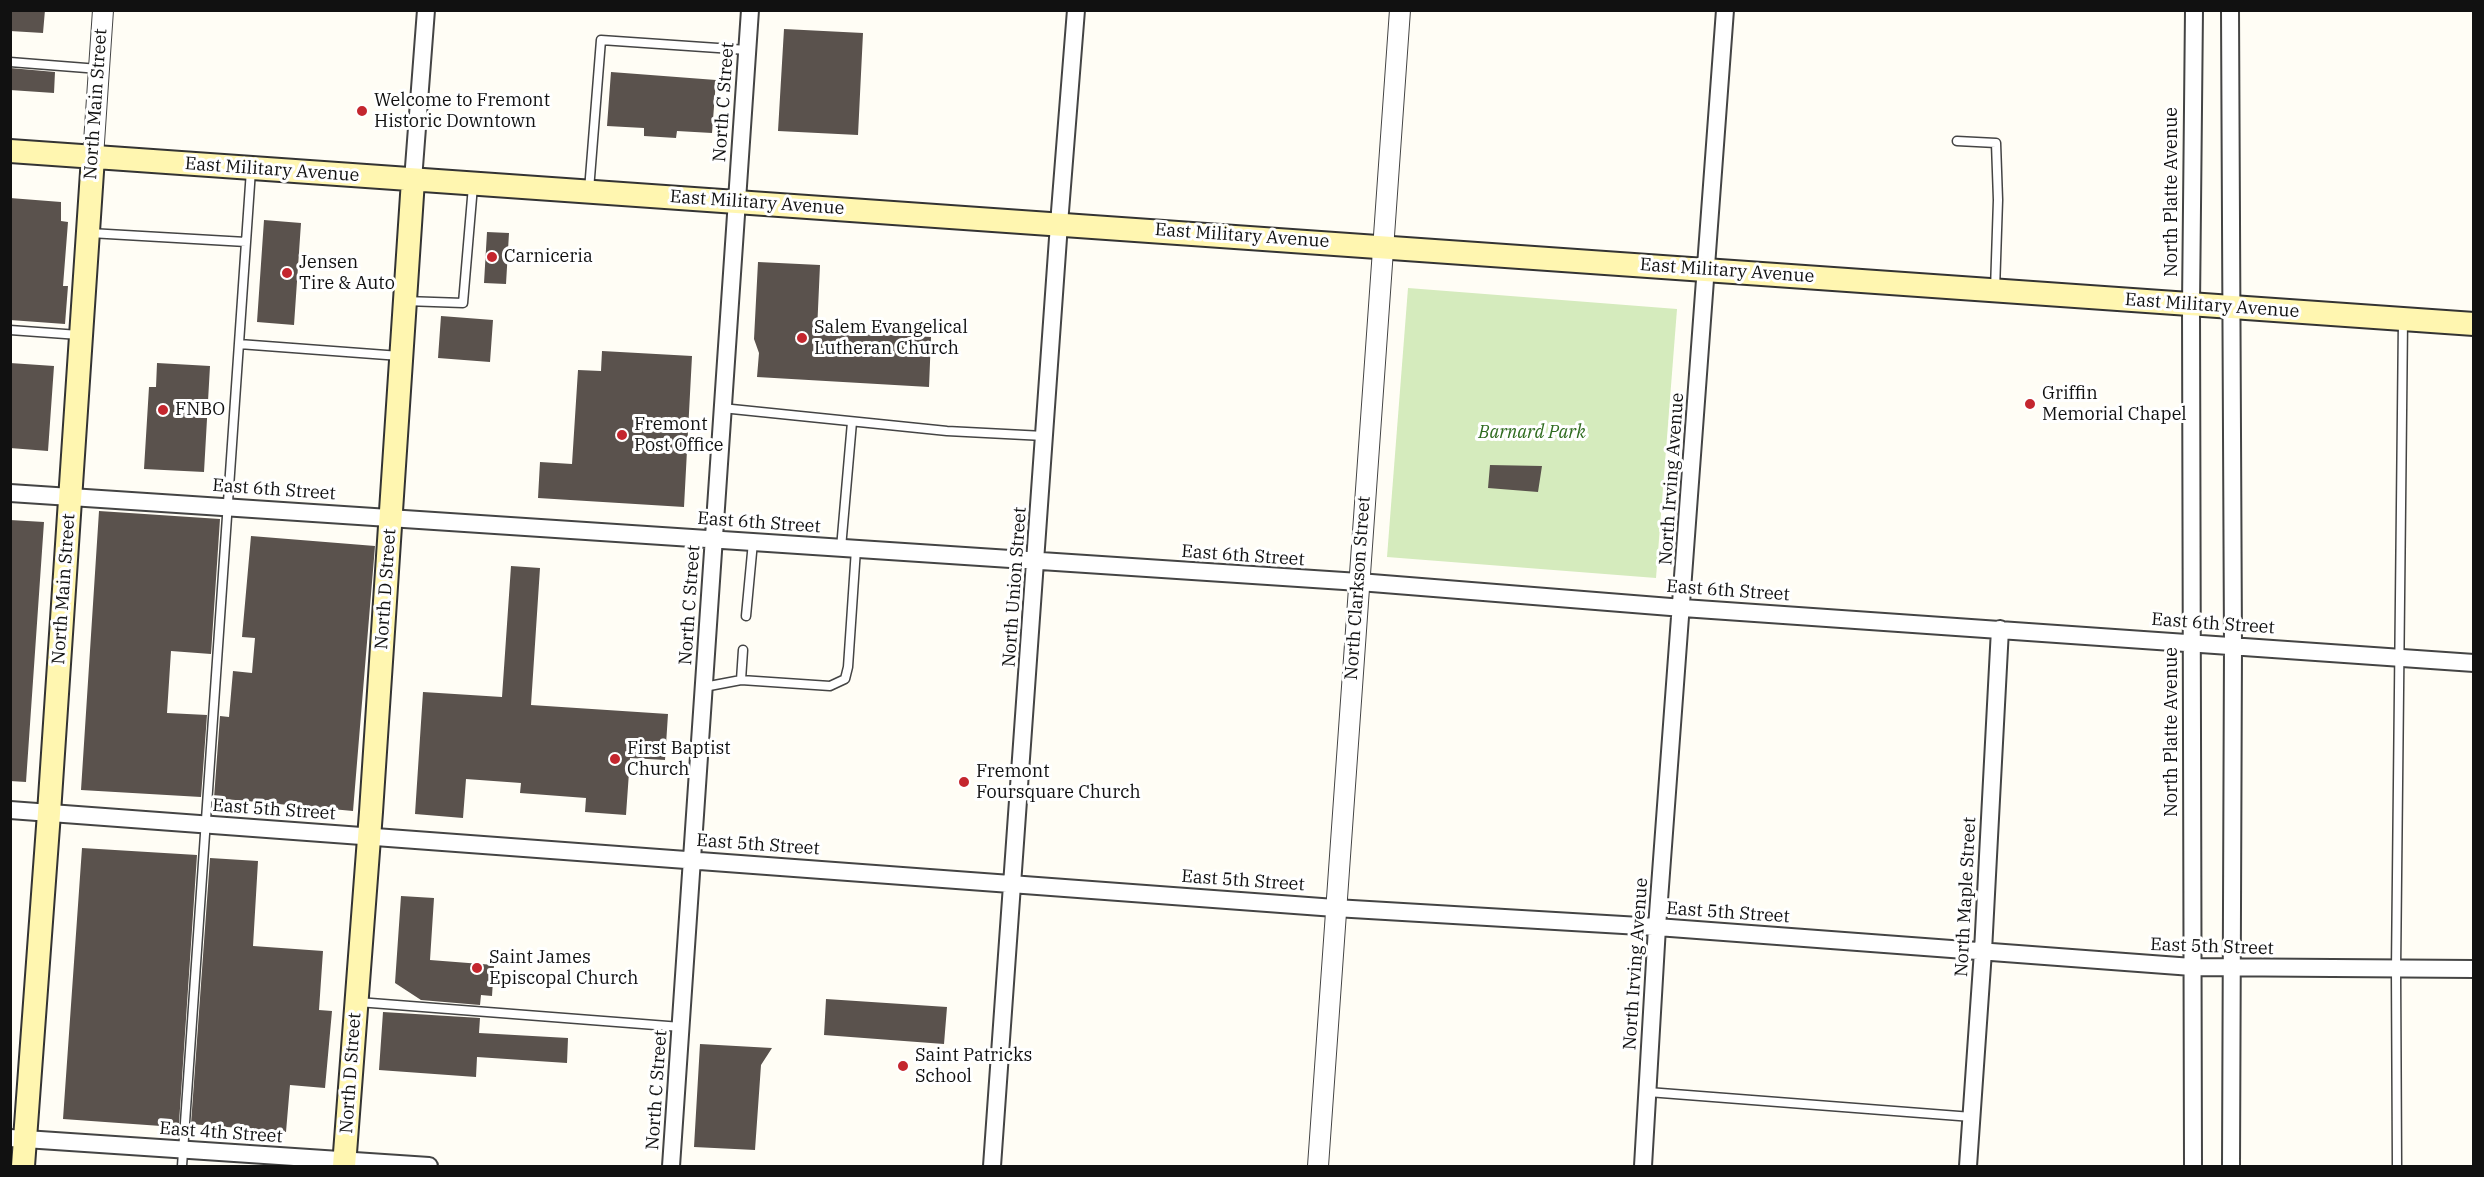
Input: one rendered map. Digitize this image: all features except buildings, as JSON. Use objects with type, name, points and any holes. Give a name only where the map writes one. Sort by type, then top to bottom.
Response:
[{"type":"main road","name":"East Military Avenue","points":[[10,151],[2474,324]]},
{"type":"main road","name":"North Main Street","points":[[23,1167],[18,1138],[49,813],[93,157]]},
{"type":"main road","name":"North D Street","points":[[344,1164],[369,837],[412,180]]},
{"type":"street","name":"North Main Street","points":[[93,157],[102,10]]},
{"type":"street","name":"North D Street","points":[[412,180],[426,10]]},
{"type":"street","name":"North C Street","points":[[671,1167],[750,10]]},
{"type":"street","name":"North Union Street","points":[[992,1167],[1076,10]]},
{"type":"street","name":"North Clarkson Street","points":[[1318,1167],[1400,10]]},
{"type":"street","name":"North Irving Avenue","points":[[1643,1167],[1658,927],[1725,10]]},
{"type":"street","name":"North Platte Avenue","points":[[2193,1167],[2191,305],[2194,10]]},
{"type":"street","points":[[2230,10],[2233,645],[2231,1167]]},
{"type":"street","name":"East 6th Street","points":[[10,493],[1359,582],[1683,608],[2474,663]]},
{"type":"street","name":"North Maple Street","points":[[1968,1167],[1983,951],[2000,629]]},
{"type":"street","name":"East 5th Street","points":[[10,810],[1335,908],[1658,927],[2192,967],[2474,969]]},
{"type":"street","name":"East 4th Street","points":[[18,1138],[182,1158],[429,1167]]},
{"type":"lane","points":[[589,191],[601,40],[747,50]]},
{"type":"lane","points":[[10,62],[99,69]]},
{"type":"lane","points":[[1957,141],[1996,143],[1998,200],[1995,290]]},
{"type":"lane","points":[[182,1158],[252,168]]},
{"type":"lane","points":[[405,301],[464,303],[473,184]]},
{"type":"lane","points":[[87,233],[246,242]]},
{"type":"lane","points":[[2397,1167],[2396,969],[2403,319]]},
{"type":"lane","points":[[10,330],[80,335]]},
{"type":"lane","points":[[239,344],[401,356]]},
{"type":"lane","points":[[722,408],[947,431],[1045,436]]},
{"type":"lane","points":[[704,687],[741,680],[817,687],[830,686],[845,679],[848,667],[852,422]]},
{"type":"lane","points":[[746,616],[753,542]]},
{"type":"lane","points":[[741,680],[743,650]]},
{"type":"lane","points":[[356,1002],[681,1027]]},
{"type":"lane","points":[[1648,1092],[1972,1117]]},
{"type":"green space","name":"Barnard Park","points":[[1408,288],[1677,309],[1656,578],[1387,557]]},
{"type":"place","name":"Welcome to Fremont Historic Downtown","points":[[362,111]]},
{"type":"place","name":"Carniceria","points":[[492,257]]},
{"type":"place","name":"Jensen Tire & Auto","points":[[287,273]]},
{"type":"place","name":"Salem Evangelical Lutheran Church","points":[[802,338]]},
{"type":"place","name":"Griffin Memorial Chapel","points":[[2030,404]]},
{"type":"place","name":"FNBO","points":[[163,410]]},
{"type":"place","name":"Fremont Post Office","points":[[622,435]]},
{"type":"place","name":"First Baptist Church","points":[[615,759]]},
{"type":"place","name":"Fremont Foursquare Church","points":[[964,782]]},
{"type":"place","name":"Saint James Episcopal Church","points":[[477,968]]},
{"type":"place","name":"Saint Patricks School","points":[[903,1066]]}]
